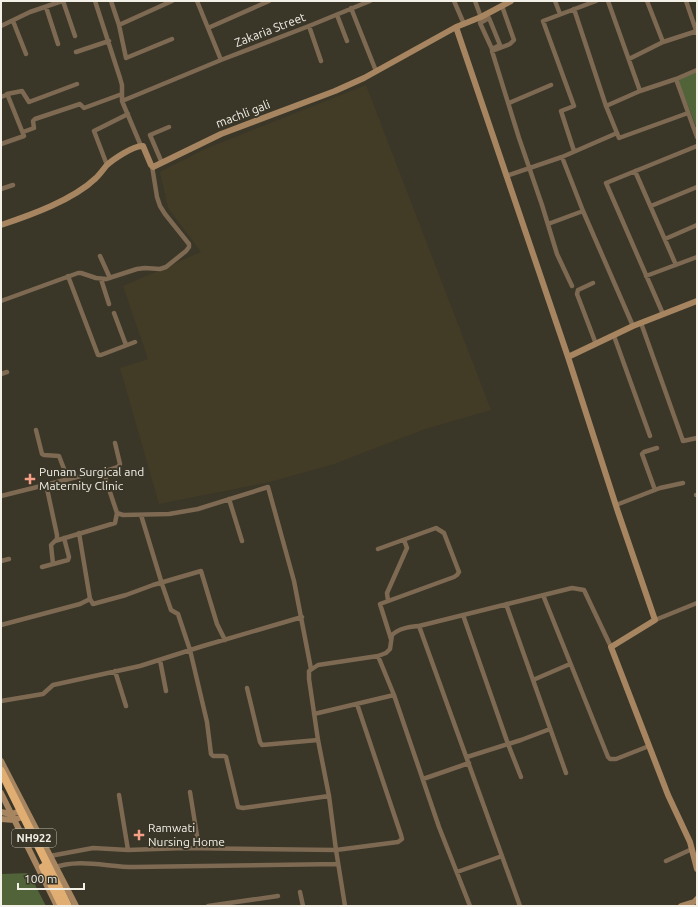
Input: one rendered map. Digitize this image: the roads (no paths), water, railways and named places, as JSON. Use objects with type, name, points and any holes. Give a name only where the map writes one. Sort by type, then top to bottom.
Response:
[{"type":"highway","name":"NH922","points":[[1,771],[68,906]]},
{"type":"highway","name":"NH922","points":[[1,782],[62,906]]},
{"type":"street","points":[[1,26],[30,12],[62,1],[75,36]]},
{"type":"street","points":[[1,301],[68,276],[82,273],[101,279],[110,278],[137,269],[163,269],[189,247],[189,244],[160,206],[152,166],[141,146],[122,101],[120,78],[96,1]]},
{"type":"street","points":[[111,1],[119,25],[125,56],[127,58],[172,40]]},
{"type":"street","points":[[197,1],[221,60]]},
{"type":"street","points":[[208,28],[269,1]]},
{"type":"street","name":"Zakaria Street","points":[[122,101],[370,1]]},
{"type":"street","points":[[454,1],[464,24]]},
{"type":"street","points":[[475,1],[482,19],[480,23],[491,48],[494,49]]},
{"type":"street","name":"machli gali","points":[[152,166],[162,163],[216,136],[335,91],[376,71],[456,27],[482,19],[510,1]]},
{"type":"street","points":[[555,1],[560,14]]},
{"type":"street","points":[[574,151],[561,111],[574,106],[543,21],[596,1]]},
{"type":"street","points":[[608,1],[640,91]]},
{"type":"street","points":[[647,1],[663,42]]},
{"type":"street","points":[[629,59],[663,42],[697,32],[686,1]]},
{"type":"street","points":[[119,25],[168,2]]},
{"type":"street","points":[[494,49],[510,44],[514,40],[502,6]]},
{"type":"street","points":[[46,7],[58,44]]},
{"type":"street","points":[[351,8],[376,71]]},
{"type":"street","points":[[574,9],[606,106],[619,138],[688,113]]},
{"type":"street","points":[[337,15],[346,41]]},
{"type":"street","points":[[482,19],[489,19],[500,45],[492,51],[557,254],[572,286]]},
{"type":"street","points":[[13,21],[26,54]]},
{"type":"street","points":[[309,26],[321,61]]},
{"type":"street","points":[[456,27],[655,620]]},
{"type":"street","points":[[76,52],[109,41]]},
{"type":"street","points":[[606,106],[640,91],[697,70]]},
{"type":"street","points":[[676,79],[697,136]]},
{"type":"street","points":[[1,97],[6,95],[8,96],[7,94],[22,91],[29,102],[77,84]]},
{"type":"street","points":[[509,103],[551,85]]},
{"type":"street","points":[[23,132],[34,128],[33,121],[35,119],[80,104],[84,108],[122,94]]},
{"type":"street","points":[[1,144],[23,136],[23,132],[8,96]]},
{"type":"street","points":[[107,165],[94,131],[128,114]]},
{"type":"street","points":[[162,163],[150,135],[169,127]]},
{"type":"street","points":[[506,176],[562,157],[617,133]]},
{"type":"street","points":[[1,225],[65,199],[93,180],[115,158],[141,146]]},
{"type":"street","points":[[663,314],[606,183],[697,146]]},
{"type":"street","points":[[562,157],[583,211],[633,326]]},
{"type":"street","points":[[635,172],[676,265]]},
{"type":"street","points":[[1,190],[13,185]]},
{"type":"street","points":[[651,206],[697,187]]},
{"type":"street","points":[[548,224],[583,211]]},
{"type":"street","points":[[665,239],[697,225]]},
{"type":"street","points":[[100,256],[110,278]]},
{"type":"street","points":[[646,276],[697,257]]},
{"type":"street","points":[[68,276],[98,355],[135,342]]},
{"type":"street","points":[[101,279],[109,304]]},
{"type":"street","points":[[593,283],[578,290],[577,294],[596,344]]},
{"type":"street","points":[[568,357],[633,326],[697,300]]},
{"type":"street","points":[[114,313],[126,345]]},
{"type":"street","points":[[641,323],[683,441],[697,438]]},
{"type":"street","points":[[614,336],[650,436]]},
{"type":"street","points":[[1,374],[6,372]]},
{"type":"street","points":[[36,430],[42,454],[59,456],[68,479]]},
{"type":"street","points":[[1,496],[98,471],[103,472],[118,466],[120,464],[115,442]]},
{"type":"street","points":[[655,490],[642,454],[657,448]]},
{"type":"street","points":[[55,541],[115,523],[117,513],[103,472]]},
{"type":"street","points":[[616,505],[655,490],[683,483]]},
{"type":"street","points":[[46,484],[57,535],[51,548],[53,564]]},
{"type":"street","points":[[117,513],[123,515],[169,514],[198,509],[268,487],[294,581],[302,618],[311,669],[309,673],[314,714],[329,796],[345,906]]},
{"type":"street","points":[[229,499],[242,541]]},
{"type":"street","points":[[141,515],[171,611],[178,614],[190,650],[207,722],[212,754],[213,756],[226,756],[238,807],[242,808],[329,796]]},
{"type":"street","points":[[378,549],[436,528],[442,531],[450,548],[458,574],[454,577],[380,604],[391,639]]},
{"type":"street","points":[[79,533],[90,599],[92,603],[94,604],[126,595],[201,572],[217,624],[225,640]]},
{"type":"street","points":[[42,567],[68,560],[69,556],[64,538]]},
{"type":"street","points":[[388,601],[387,593],[407,548],[404,540]]},
{"type":"street","points":[[1,561],[9,559]]},
{"type":"street","points":[[311,669],[318,665],[378,656],[389,651],[392,635],[397,631],[572,588],[584,590],[611,647],[668,794],[692,849],[697,869]]},
{"type":"street","points":[[543,595],[608,757],[610,759],[616,759],[649,746]]},
{"type":"street","points":[[1,625],[80,604],[90,599]]},
{"type":"street","points":[[506,604],[566,773]]},
{"type":"street","points":[[611,647],[655,620],[697,604]]},
{"type":"street","points":[[463,615],[521,777]]},
{"type":"street","points":[[1,701],[43,694],[53,685],[140,666],[302,618]]},
{"type":"street","points":[[419,626],[520,906]]},
{"type":"street","points":[[378,656],[394,694],[439,827],[470,906]]},
{"type":"street","points":[[160,660],[166,691]]},
{"type":"street","points":[[533,680],[570,664]]},
{"type":"street","points":[[115,671],[126,706]]},
{"type":"street","points":[[247,688],[262,745],[318,740]]},
{"type":"street","points":[[314,714],[394,694]]},
{"type":"street","points":[[50,856],[93,848],[128,850],[296,848],[336,850],[394,844],[402,839],[358,704]]},
{"type":"street","points":[[467,757],[550,729]]},
{"type":"street","points":[[1,760],[76,906]]},
{"type":"street","points":[[423,778],[469,763]]},
{"type":"street","points":[[1,786],[12,782]]},
{"type":"street","points":[[190,792],[199,848]]},
{"type":"street","points":[[1,793],[57,906]]},
{"type":"street","points":[[119,795],[128,850]]},
{"type":"street","points":[[1,812],[13,817]]},
{"type":"street","points":[[1,819],[27,812]]},
{"type":"street","points":[[26,844],[40,837]]},
{"type":"street","points":[[666,861],[692,849]]},
{"type":"street","points":[[457,872],[502,856]]},
{"type":"street","points":[[41,873],[70,863],[134,868],[338,864]]},
{"type":"street","points":[[300,892],[303,906]]},
{"type":"street","points":[[208,906],[278,896]]},
{"type":"street","points":[[681,906],[694,902],[697,899]]},
{"type":"place","name":"Punam Surgical and Maternity Clinic","points":[[30,479]]},
{"type":"place","name":"Ramwati Nursing Home","points":[[139,835]]}]
